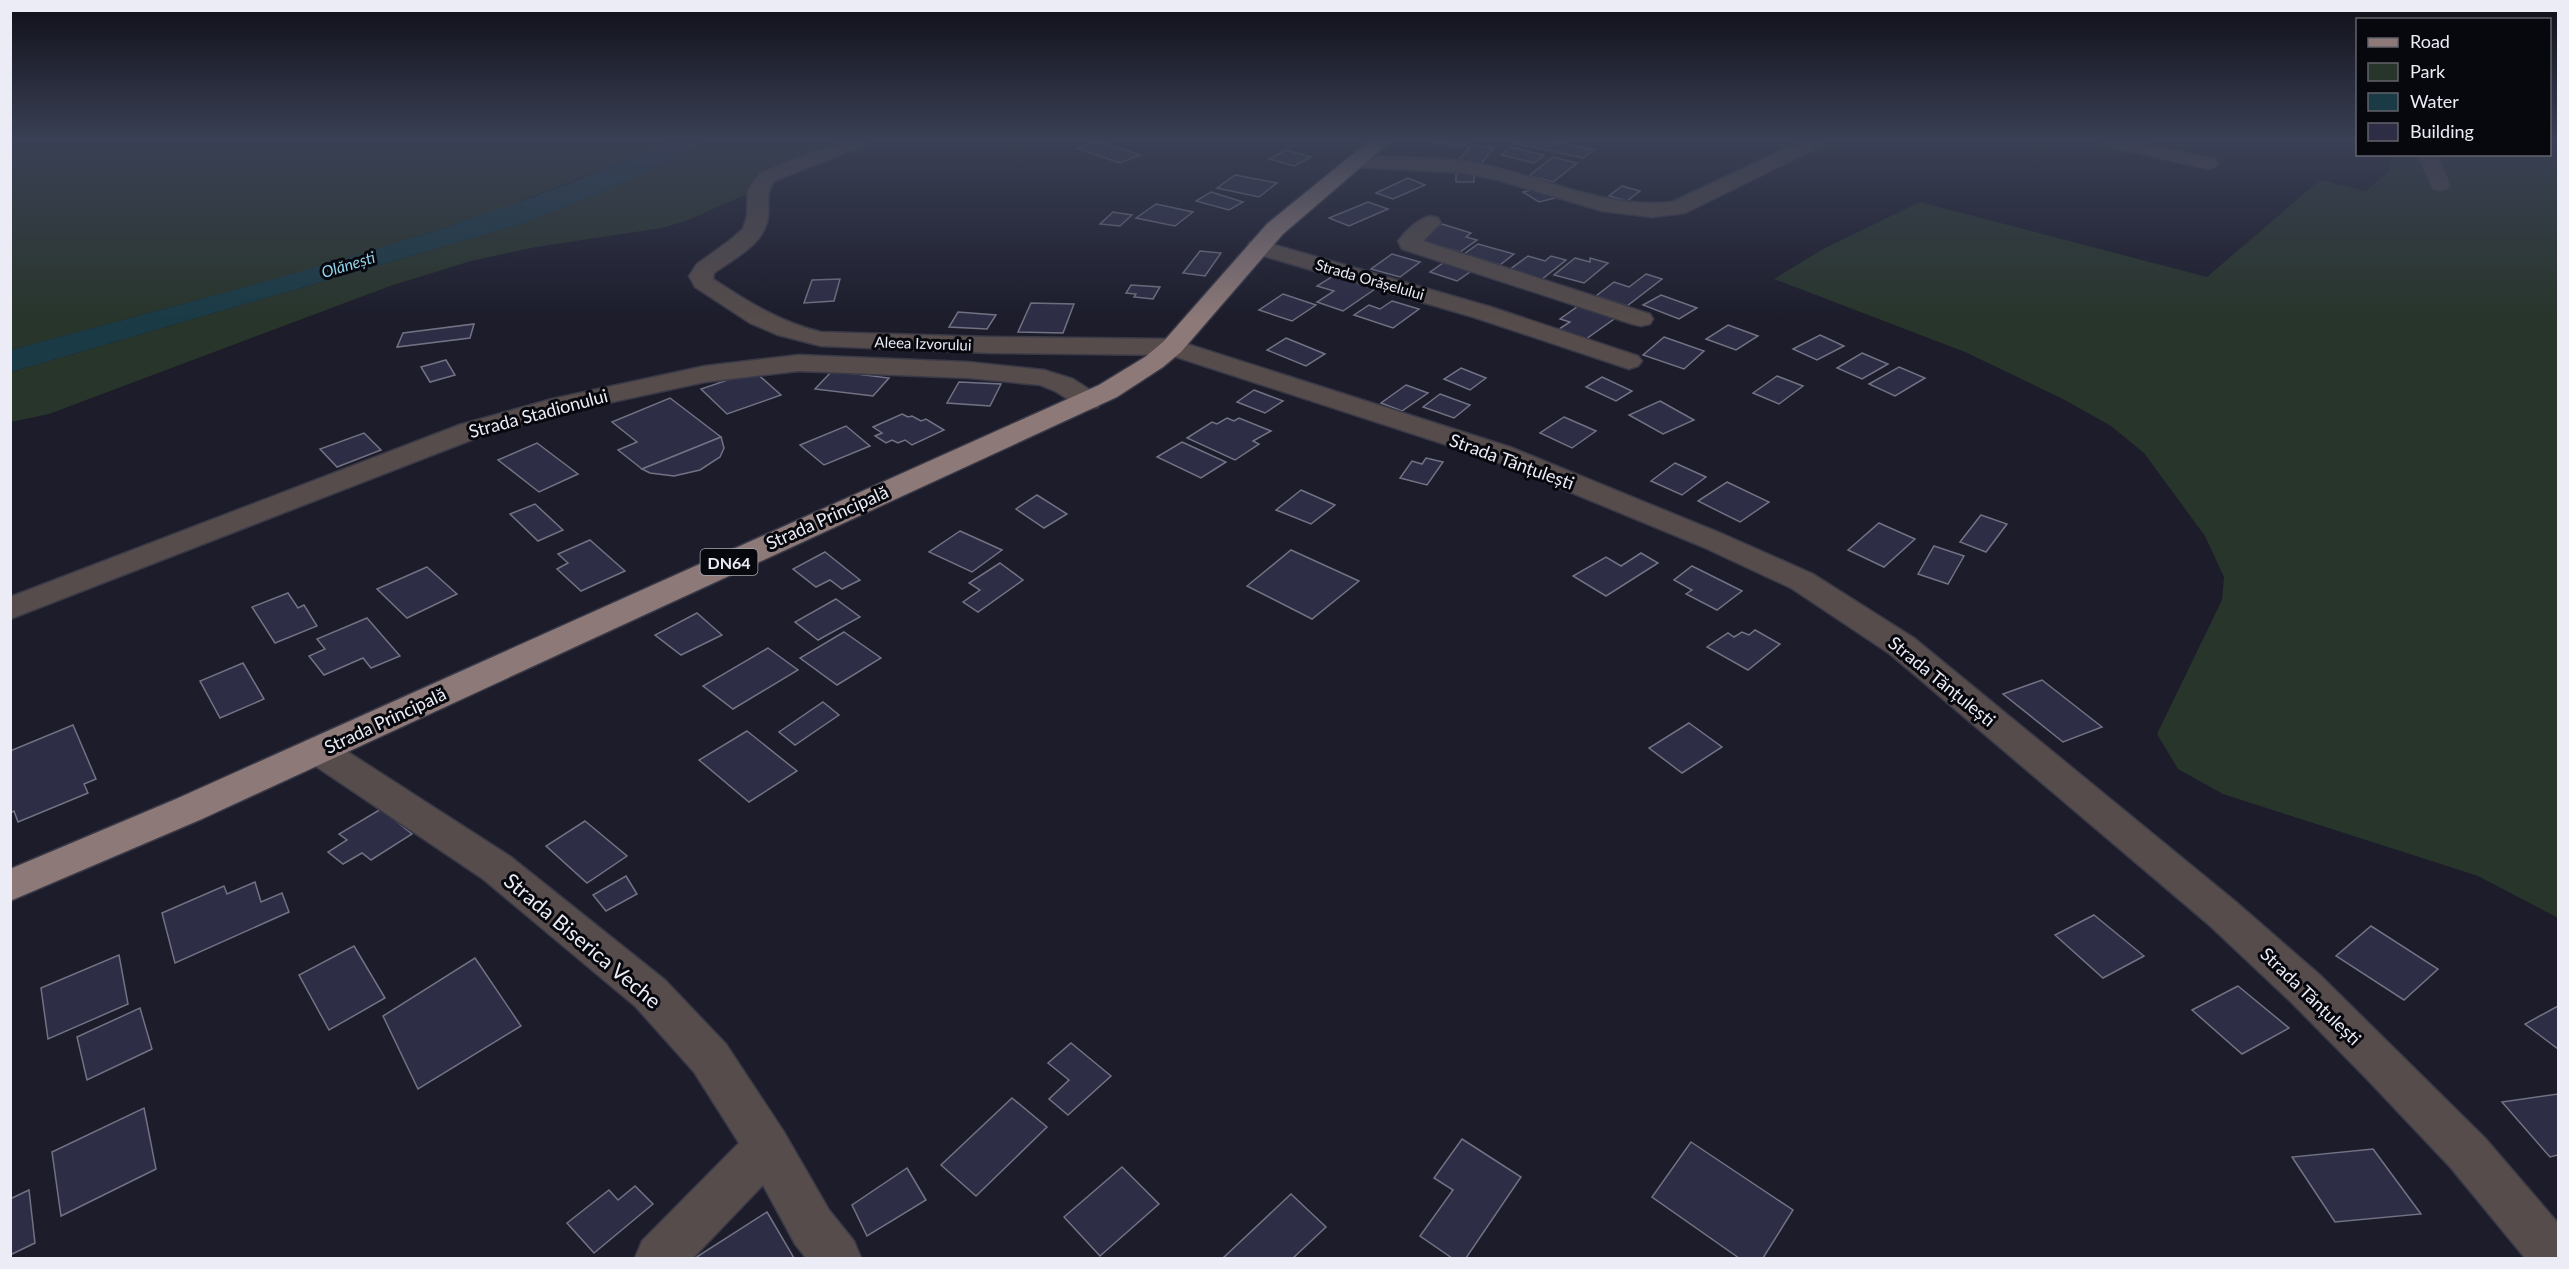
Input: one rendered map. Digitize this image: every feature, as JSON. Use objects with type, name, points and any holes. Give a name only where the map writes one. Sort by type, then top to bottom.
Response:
[{"type":"main road","name":"Strada Principală","points":[[10,886],[318,750],[829,516],[1089,401],[1134,376],[1172,347],[1258,247],[1307,200]]},
{"type":"street","name":"Aleea Izvorului","points":[[756,200],[758,217],[753,230],[744,240],[705,269],[701,276],[703,282],[745,312],[768,324],[798,335],[821,339],[1003,346],[1172,347]]},
{"type":"street","points":[[1588,200],[1623,210],[1661,211],[1677,208],[1693,200]]},
{"type":"street","points":[[1430,223],[1413,236],[1409,241],[1410,244],[1641,319]]},
{"type":"street","name":"Strada Orășelului","points":[[1258,247],[1482,312],[1629,360]]},
{"type":"street","points":[[1482,312],[1522,280]]},
{"type":"street","points":[[799,363],[821,339]]},
{"type":"street","name":"Strada Tănțulești","points":[[1172,347],[1520,461],[1714,541],[1802,581],[1852,612],[1902,646],[2222,913],[2306,988],[2468,1154],[2556,1258]]},
{"type":"street","name":"Strada Stadionului","points":[[10,609],[490,424],[552,406],[705,374],[799,363],[1019,374],[1044,378],[1065,385],[1089,401]]},
{"type":"street","name":"Strada Biserica Veche","points":[[318,750],[497,868],[650,993],[710,1058],[767,1147],[813,1227],[836,1258]]},
{"type":"street","points":[[660,1258],[767,1147]]},
{"type":"green space","points":[[11,200],[523,200],[333,264],[11,350]]},
{"type":"green space","points":[[582,200],[733,200],[686,221],[662,228],[536,247],[471,261],[390,286],[49,414],[11,422],[11,372],[524,223]]},
{"type":"green space","points":[[2296,200],[2558,200],[2558,918],[2478,876],[2223,794],[2178,769],[2157,734],[2222,600],[2224,577],[2205,536],[2144,453],[2111,426],[2063,399],[1965,352],[1774,279],[1823,249],[1920,202],[2207,277]]},
{"type":"water","name":"Olănești","points":[[524,200],[582,200],[524,223],[11,372],[11,350],[345,259]]},
{"type":"building","points":[[1237,200],[1243,202],[1229,210],[1196,201]]},
{"type":"building","points":[[1368,202],[1388,209],[1349,226],[1329,218]]},
{"type":"building","points":[[1156,204],[1193,212],[1175,226],[1136,218]]},
{"type":"building","points":[[1113,212],[1132,215],[1120,226],[1100,224]]},
{"type":"building","points":[[1442,224],[1471,233],[1466,237],[1477,240],[1460,252],[1419,240]]},
{"type":"building","points":[[1478,244],[1514,254],[1500,265],[1464,254]]},
{"type":"building","points":[[1200,251],[1221,253],[1205,276],[1183,273]]},
{"type":"building","points":[[1392,254],[1420,262],[1400,277],[1371,269]]},
{"type":"building","points":[[1528,256],[1545,261],[1551,256],[1566,260],[1541,280],[1509,270]]},
{"type":"building","points":[[1575,258],[1590,262],[1590,258],[1608,263],[1584,283],[1554,275]]},
{"type":"building","points":[[1446,261],[1473,270],[1457,281],[1430,272]]},
{"type":"building","points":[[1646,274],[1662,279],[1627,306],[1596,296],[1614,282],[1629,287]]},
{"type":"building","points":[[1333,276],[1375,289],[1343,311],[1317,302],[1334,291],[1317,286]]},
{"type":"building","points":[[840,279],[834,301],[804,303],[812,280]]},
{"type":"building","points":[[1131,285],[1160,287],[1153,299],[1134,297],[1136,294],[1126,293]]},
{"type":"building","points":[[1283,294],[1316,305],[1292,321],[1259,310]]},
{"type":"building","points":[[1661,295],[1697,308],[1679,319],[1643,305]]},
{"type":"building","points":[[1392,301],[1419,309],[1393,328],[1354,315],[1369,305],[1380,309]]},
{"type":"building","points":[[1031,303],[1074,304],[1063,333],[1018,332]]},
{"type":"building","points":[[1581,304],[1617,317],[1586,339],[1559,329],[1570,322],[1560,319]]},
{"type":"building","points":[[958,312],[996,315],[987,329],[949,327]]},
{"type":"building","points":[[474,324],[470,338],[397,347],[403,333]]},
{"type":"building","points":[[1728,325],[1758,336],[1736,350],[1706,339]]},
{"type":"building","points":[[1820,335],[1844,346],[1817,360],[1793,349]]},
{"type":"building","points":[[1664,337],[1704,351],[1684,369],[1643,355]]},
{"type":"building","points":[[1286,338],[1325,354],[1306,366],[1267,350]]},
{"type":"building","points":[[1862,353],[1888,364],[1862,379],[1837,368]]},
{"type":"building","points":[[446,360],[455,375],[430,382],[421,367]]},
{"type":"building","points":[[1899,367],[1925,378],[1895,396],[1869,384]]},
{"type":"building","points":[[1461,368],[1486,378],[1470,390],[1444,379]]},
{"type":"building","points":[[754,371],[781,395],[727,414],[701,389]]},
{"type":"building","points":[[832,371],[889,378],[873,396],[815,389]]},
{"type":"building","points":[[1777,376],[1803,386],[1779,404],[1753,393]]},
{"type":"building","points":[[1602,377],[1632,391],[1616,401],[1586,387]]},
{"type":"building","points":[[959,382],[1001,384],[990,406],[947,403]]},
{"type":"building","points":[[1406,385],[1428,393],[1402,411],[1381,403]]},
{"type":"building","points":[[1254,390],[1283,401],[1265,413],[1237,402]]},
{"type":"building","points":[[1440,394],[1470,405],[1454,418],[1423,407]]},
{"type":"building","points":[[670,398],[721,437],[642,469],[618,450],[637,442],[612,422]]},
{"type":"building","points":[[1660,401],[1694,420],[1663,434],[1629,415]]},
{"type":"building","points":[[902,414],[921,421],[926,419],[944,430],[912,445],[905,440],[898,443],[892,440],[886,443],[875,436],[882,433],[873,427]]},
{"type":"building","points":[[1564,417],[1596,431],[1572,448],[1540,433]]},
{"type":"building","points":[[1227,418],[1234,421],[1239,418],[1271,431],[1253,441],[1259,444],[1235,460],[1187,438],[1212,422],[1217,424]]},
{"type":"building","points":[[846,426],[870,446],[824,465],[800,445]]},
{"type":"building","points":[[364,433],[381,450],[337,467],[320,449]]},
{"type":"building","points":[[721,437],[724,448],[720,457],[700,470],[674,476],[650,473],[642,469]]},
{"type":"building","points":[[1182,442],[1226,462],[1201,478],[1157,457]]},
{"type":"building","points":[[537,443],[578,474],[539,492],[498,460]]},
{"type":"building","points":[[1426,458],[1443,462],[1427,485],[1400,478],[1412,461],[1422,464]]},
{"type":"building","points":[[1675,463],[1706,477],[1682,495],[1651,481]]},
{"type":"building","points":[[1727,482],[1769,502],[1740,522],[1698,501]]},
{"type":"building","points":[[1301,490],[1335,505],[1311,524],[1276,510]]},
{"type":"building","points":[[1037,495],[1067,514],[1044,528],[1016,509]]},
{"type":"building","points":[[535,504],[563,530],[538,541],[510,514]]},
{"type":"building","points":[[1981,515],[2007,524],[1986,552],[1960,542]]},
{"type":"building","points":[[1879,523],[1915,539],[1884,567],[1848,550]]},
{"type":"building","points":[[960,531],[1002,550],[972,572],[929,552]]},
{"type":"building","points":[[590,540],[625,571],[581,591],[557,569],[568,563],[558,554]]},
{"type":"building","points":[[1934,546],[1964,556],[1948,584],[1918,574]]},
{"type":"building","points":[[1291,550],[1359,581],[1312,619],[1247,586]]},
{"type":"building","points":[[825,552],[860,580],[842,589],[830,580],[816,587],[793,569]]},
{"type":"building","points":[[1641,553],[1658,563],[1606,596],[1573,576],[1606,557],[1621,566]]},
{"type":"building","points":[[1000,563],[1023,580],[978,612],[963,602],[980,590],[969,583]]},
{"type":"building","points":[[1692,566],[1742,591],[1717,610],[1686,594],[1692,590],[1674,580]]},
{"type":"building","points":[[427,567],[457,594],[407,618],[377,589]]},
{"type":"building","points":[[288,593],[298,608],[304,605],[317,626],[275,643],[252,607]]},
{"type":"building","points":[[836,599],[860,617],[818,640],[795,622]]},
{"type":"building","points":[[697,613],[722,635],[681,655],[655,635]]},
{"type":"building","points":[[367,618],[400,656],[371,668],[363,658],[324,675],[309,656],[325,649],[317,639]]},
{"type":"building","points":[[1755,630],[1780,644],[1748,670],[1707,647],[1728,633],[1734,637],[1742,632],[1749,635]]},
{"type":"building","points":[[844,632],[881,658],[837,685],[800,658]]},
{"type":"building","points":[[768,648],[798,670],[733,709],[703,686]]},
{"type":"building","points":[[243,663],[264,699],[220,718],[200,681]]},
{"type":"building","points":[[2042,680],[2102,727],[2063,742],[2003,694]]},
{"type":"building","points":[[823,702],[839,715],[795,745],[779,732]]},
{"type":"building","points":[[1689,723],[1722,747],[1682,773],[1649,748]]},
{"type":"building","points":[[73,725],[96,779],[84,784],[88,793],[18,822],[14,811],[10,813],[10,751]]},
{"type":"building","points":[[747,731],[797,771],[749,802],[699,760]]},
{"type":"building","points":[[381,809],[412,834],[371,860],[362,853],[343,864],[328,852],[347,840],[339,834]]},
{"type":"building","points":[[585,821],[627,856],[587,883],[546,846]]},
{"type":"building","points":[[626,876],[637,894],[606,911],[593,895]]},
{"type":"building","points":[[255,882],[261,902],[282,893],[289,912],[175,963],[162,913],[224,886],[227,894]]},
{"type":"building","points":[[2094,915],[2144,956],[2103,978],[2055,935]]},
{"type":"building","points":[[2371,926],[2438,969],[2404,1000],[2336,956]]},
{"type":"building","points":[[354,946],[385,998],[329,1030],[299,975]]},
{"type":"building","points":[[119,955],[128,1004],[48,1039],[41,988]]},
{"type":"building","points":[[475,958],[521,1026],[418,1089],[383,1016]]},
{"type":"building","points":[[2238,986],[2289,1028],[2242,1054],[2192,1010]]},
{"type":"building","points":[[2558,1006],[2558,1049],[2525,1024]]},
{"type":"building","points":[[140,1008],[152,1049],[87,1080],[77,1037]]},
{"type":"building","points":[[1071,1043],[1111,1076],[1068,1115],[1049,1099],[1069,1080],[1048,1063]]},
{"type":"building","points":[[2558,1094],[2558,1155],[2550,1157],[2502,1102]]},
{"type":"building","points":[[1012,1098],[1047,1127],[976,1196],[941,1165]]},
{"type":"building","points":[[144,1108],[156,1169],[61,1216],[52,1152]]},
{"type":"building","points":[[1462,1139],[1521,1177],[1466,1258],[1452,1258],[1420,1236],[1453,1190],[1434,1178]]},
{"type":"building","points":[[1691,1142],[1793,1210],[1763,1258],[1739,1258],[1652,1197]]},
{"type":"building","points":[[2373,1149],[2421,1214],[2335,1222],[2292,1157]]},
{"type":"building","points":[[1122,1167],[1159,1204],[1100,1256],[1064,1217]]},
{"type":"building","points":[[907,1168],[926,1200],[867,1236],[852,1205]]},
{"type":"building","points":[[635,1186],[653,1204],[594,1253],[567,1223],[609,1190],[618,1200]]},
{"type":"building","points":[[29,1190],[35,1243],[10,1255],[10,1199]]},
{"type":"building","points":[[1291,1194],[1326,1227],[1293,1258],[1223,1258]]},
{"type":"building","points":[[767,1212],[794,1258],[695,1258]]}]
